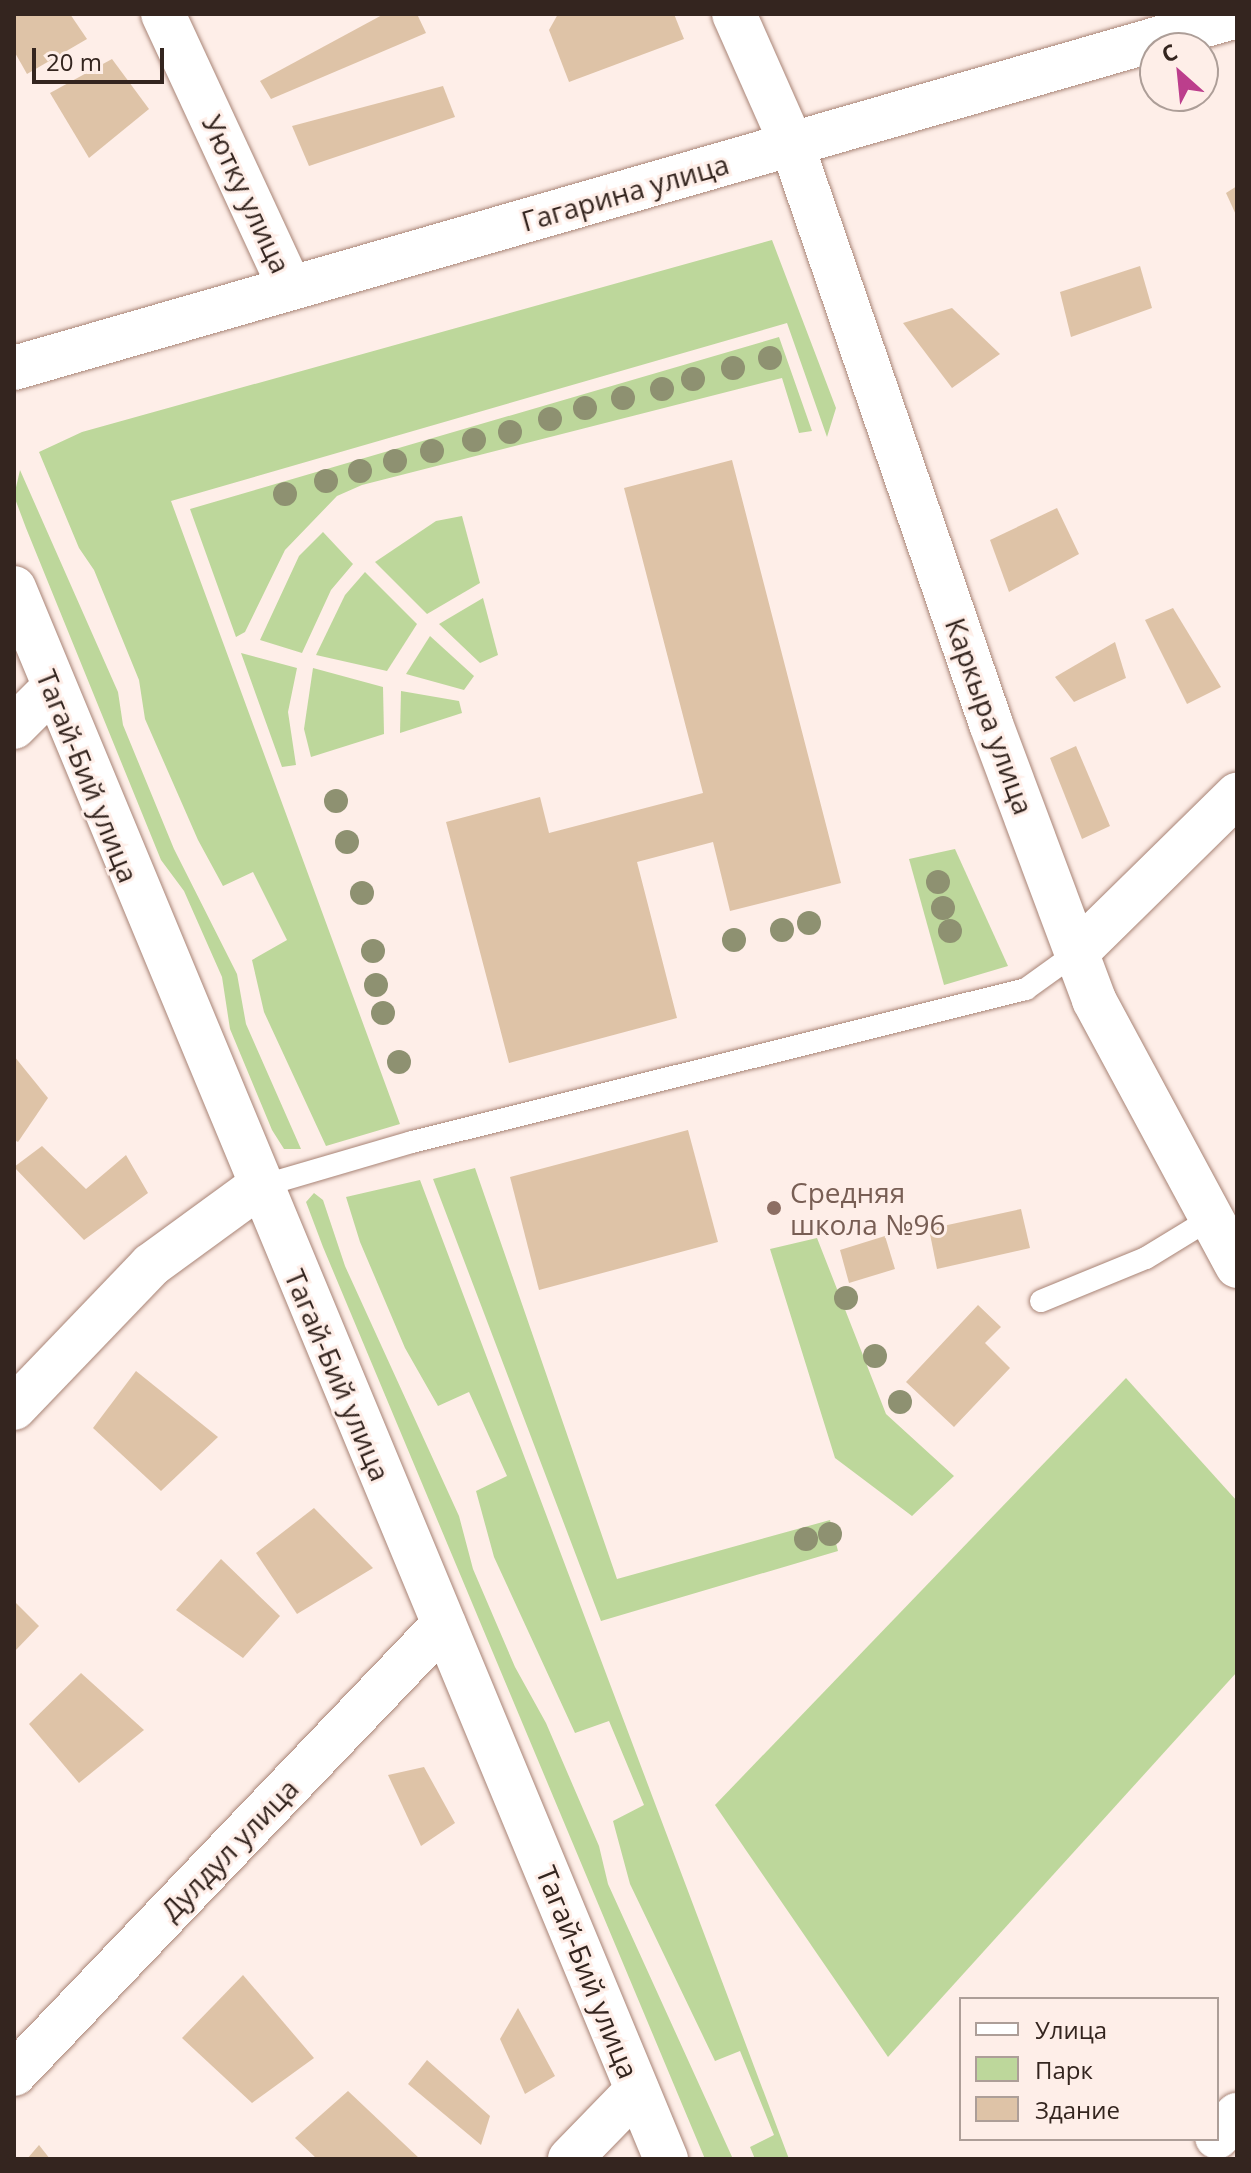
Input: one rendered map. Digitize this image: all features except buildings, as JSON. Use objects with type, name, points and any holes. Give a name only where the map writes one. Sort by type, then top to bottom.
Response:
[{"type":"street","name":"Уютку улица","points":[[163,14],[290,287]]},
{"type":"street","name":"Каркыра улица","points":[[734,14],[792,145],[1076,953],[1210,1219],[1237,1266]]},
{"type":"street","name":"Гагарина улица","points":[[14,368],[1237,16]]},
{"type":"street","name":"Тагай-Бий улица","points":[[14,588],[52,689],[258,1187],[666,2159]]},
{"type":"street","points":[[14,727],[52,689]]},
{"type":"street","points":[[1076,953],[1237,795]]},
{"type":"street","points":[[14,1408],[151,1265],[258,1187]]},
{"type":"street","name":"Дулдул улица","points":[[14,2074],[444,1624]]},
{"type":"street","points":[[570,2159],[637,2090]]},
{"type":"street","points":[[1219,2135],[1237,2115]]},
{"type":"street","points":[[1196,2159],[1213,2141]]},
{"type":"lane","points":[[258,1187],[412,1142],[1026,989],[1076,953]]},
{"type":"lane","points":[[1041,1301],[1146,1258],[1210,1219]]},
{"type":"green space","points":[[772,240],[836,408],[827,437],[787,323],[171,501],[400,1124],[326,1146],[264,1012],[252,960],[287,940],[253,872],[223,886],[198,840],[145,719],[139,680],[94,570],[79,548],[39,452],[82,432]]},
{"type":"green space","points":[[779,337],[812,431],[799,433],[782,378],[362,485],[337,496],[285,550],[245,632],[236,637],[190,509]]},
{"type":"green space","points":[[20,470],[118,692],[123,725],[174,849],[237,974],[246,1024],[301,1149],[284,1149],[272,1130],[230,1029],[222,977],[184,891],[161,860],[26,528],[14,496]]},
{"type":"green space","points":[[462,516],[480,583],[427,614],[375,562],[436,521]]},
{"type":"green space","points":[[323,532],[353,564],[331,590],[302,653],[260,640],[299,556]]},
{"type":"green space","points":[[365,572],[417,624],[387,671],[316,655],[345,595]]},
{"type":"green space","points":[[483,598],[498,655],[480,663],[439,624]]},
{"type":"green space","points":[[430,636],[474,676],[464,690],[406,674]]},
{"type":"green space","points":[[241,653],[297,668],[288,712],[296,765],[282,767]]},
{"type":"green space","points":[[313,668],[383,687],[384,734],[311,757],[304,729]]},
{"type":"green space","points":[[401,691],[459,701],[462,713],[400,733]]},
{"type":"green space","points":[[955,849],[1008,966],[944,985],[909,859]]},
{"type":"green space","points":[[475,1168],[617,1579],[830,1520],[838,1551],[601,1621],[433,1179]]},
{"type":"green space","points":[[420,1180],[789,2159],[755,2159],[750,2147],[774,2135],[740,2051],[715,2061],[630,1884],[613,1821],[644,1805],[609,1721],[575,1733],[494,1557],[476,1491],[507,1476],[469,1392],[438,1406],[405,1348],[360,1242],[346,1197]]},
{"type":"green space","points":[[314,1193],[323,1200],[345,1266],[459,1516],[473,1569],[515,1667],[546,1723],[599,1846],[608,1884],[733,2159],[705,2159],[323,1247],[306,1202]]},
{"type":"green space","points":[[817,1238],[886,1414],[954,1476],[912,1516],[835,1458],[770,1249]]},
{"type":"green space","points":[[1126,1378],[1237,1501],[1237,1672],[888,2057],[715,1805]]},
{"type":"place","name":"Средняя школа №96","points":[[774,1208]]}]
